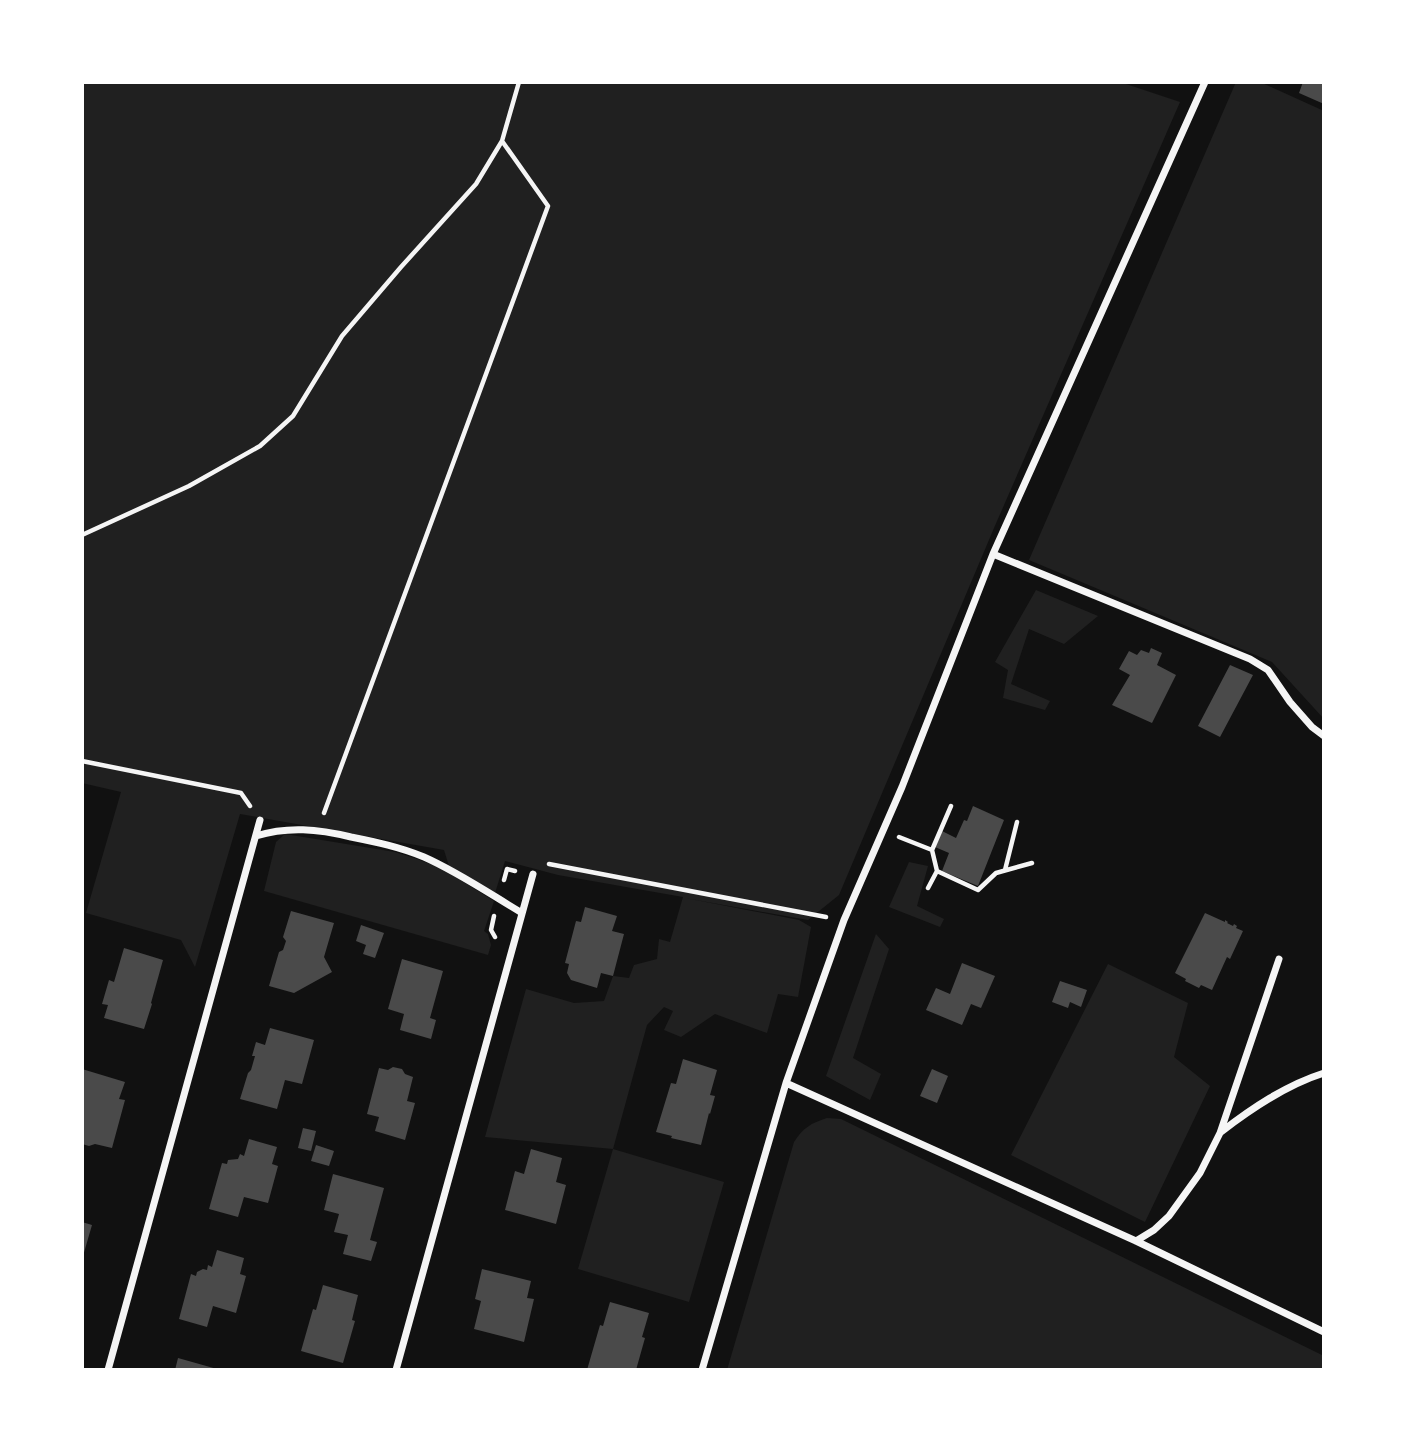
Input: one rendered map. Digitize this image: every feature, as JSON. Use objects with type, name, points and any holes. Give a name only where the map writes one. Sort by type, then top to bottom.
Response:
[{"type":"street","points":[[702,1370],[786,1083],[844,920],[883,831],[993,554],[1205,82]]},
{"type":"street","points":[[993,554],[1250,659],[1268,670],[1290,702],[1312,727],[1324,736]]},
{"type":"street","points":[[108,1370],[260,820]]},
{"type":"street","points":[[256,836],[273,831],[317,830],[388,845],[423,856],[522,913]]},
{"type":"street","points":[[397,1370],[533,874]]},
{"type":"street","points":[[1136,1241],[1154,1230],[1169,1216],[1200,1173],[1220,1133],[1279,959]]},
{"type":"street","points":[[1220,1133],[1267,1100],[1293,1085],[1324,1073]]},
{"type":"street","points":[[786,1083],[1136,1241],[1324,1332]]},
{"type":"path","points":[[82,535],[189,486],[248,453],[260,446],[293,416],[342,336],[476,184],[502,141],[519,82]]},
{"type":"path","points":[[317,830],[548,206],[502,141]]},
{"type":"path","points":[[82,761],[241,793],[260,820]]},
{"type":"path","points":[[928,888],[937,871],[932,850],[951,806]]},
{"type":"path","points":[[1005,870],[1017,822]]},
{"type":"path","points":[[883,831],[932,850]]},
{"type":"path","points":[[536,862],[844,920]]},
{"type":"path","points":[[937,871],[978,890],[996,873],[1032,863]]},
{"type":"shaded area","points":[[82,82],[1120,82],[1180,102],[994,528],[839,895],[808,920],[685,898],[799,920],[811,927],[798,997],[778,994],[767,1033],[715,1014],[681,1037],[664,1030],[673,1011],[664,1007],[647,1025],[613,1149],[485,1137],[526,989],[574,1003],[604,1001],[613,976],[629,978],[634,965],[657,959],[659,939],[670,942],[683,897],[558,875],[505,861],[495,893],[449,866],[444,850],[240,814],[195,967],[181,940],[86,913],[121,792],[82,783]]},
{"type":"shaded area","points":[[1236,82],[1260,82],[1324,111],[1324,719],[1272,662],[1029,560]]},
{"type":"shaded area","points":[[1036,590],[1098,616],[1064,644],[1029,629],[1011,684],[1050,701],[1045,710],[1003,698],[1008,670],[995,662]]},
{"type":"shaded area","points":[[285,834],[395,852],[441,868],[494,901],[484,931],[488,934],[491,945],[488,955],[264,891],[276,842]]},
{"type":"shaded area","points":[[909,862],[928,866],[917,906],[944,919],[940,927],[889,907]]},
{"type":"shaded area","points":[[876,934],[889,949],[853,1058],[881,1074],[870,1100],[826,1076]]},
{"type":"shaded area","points":[[1108,964],[1188,1003],[1174,1057],[1210,1086],[1145,1222],[1011,1155]]},
{"type":"shaded area","points":[[827,1118],[841,1119],[1324,1356],[1324,1370],[727,1370],[794,1142],[808,1127]]},
{"type":"shaded area","points":[[613,1149],[724,1182],[689,1302],[578,1269]]},
{"type":"building","points":[[1303,82],[1324,82],[1324,104],[1299,93]]},
{"type":"building","points":[[1151,648],[1162,653],[1157,665],[1176,675],[1152,723],[1112,705],[1130,675],[1119,669],[1129,651],[1137,655],[1141,650],[1149,653]]},
{"type":"building","points":[[1230,665],[1253,675],[1220,737],[1198,726]]},
{"type":"building","points":[[973,806],[1004,820],[978,886],[942,871],[949,853],[935,847],[942,831],[956,838]]},
{"type":"building","points":[[585,907],[617,916],[612,931],[624,934],[613,976],[601,973],[597,988],[571,980],[567,973],[569,964],[565,963],[576,921],[581,922]]},
{"type":"building","points":[[291,911],[334,923],[324,957],[332,972],[294,993],[269,986],[279,952],[283,950],[286,941],[283,937]]},
{"type":"building","points":[[1205,913],[1233,926],[1234,924],[1243,931],[1212,990],[1201,985],[1199,988],[1175,973]]},
{"type":"building","points":[[361,925],[384,933],[375,958],[363,954],[366,945],[356,941]]},
{"type":"building","points":[[124,948],[163,960],[144,1029],[104,1018],[108,1005],[102,1004],[109,980],[114,982]]},
{"type":"building","points":[[402,959],[443,971],[430,1018],[436,1020],[431,1039],[400,1030],[404,1014],[388,1009]]},
{"type":"building","points":[[962,963],[995,976],[981,1008],[971,1004],[962,1025],[926,1010],[936,988],[950,994]]},
{"type":"building","points":[[1060,981],[1087,990],[1081,1007],[1070,1002],[1068,1008],[1052,1002]]},
{"type":"building","points":[[270,1028],[314,1040],[302,1084],[285,1080],[277,1109],[240,1099],[255,1056],[252,1056],[256,1042],[265,1045]]},
{"type":"building","points":[[683,1059],[717,1070],[710,1095],[715,1096],[701,1145],[656,1132],[671,1083],[676,1084]]},
{"type":"building","points":[[393,1067],[402,1069],[405,1074],[413,1077],[407,1101],[415,1103],[405,1140],[375,1131],[379,1117],[367,1114],[379,1068],[388,1070]]},
{"type":"building","points":[[82,1069],[125,1082],[119,1099],[125,1100],[112,1148],[82,1144]]},
{"type":"building","points":[[932,1069],[948,1076],[937,1103],[920,1096]]},
{"type":"building","points":[[303,1128],[316,1131],[311,1151],[298,1148]]},
{"type":"building","points":[[249,1139],[277,1147],[272,1164],[278,1166],[268,1203],[244,1197],[238,1217],[209,1209],[222,1163],[227,1164],[228,1160],[238,1159],[240,1154],[244,1156]]},
{"type":"building","points":[[316,1145],[334,1151],[329,1166],[311,1161]]},
{"type":"building","points":[[531,1149],[562,1158],[556,1182],[566,1185],[556,1224],[505,1210],[515,1171],[524,1174]]},
{"type":"building","points":[[333,1174],[384,1188],[370,1240],[377,1242],[371,1261],[343,1254],[348,1235],[334,1232],[339,1214],[324,1210]]},
{"type":"building","points":[[82,1222],[92,1225],[83,1256],[82,1256]]},
{"type":"building","points":[[217,1250],[244,1258],[240,1274],[246,1276],[236,1313],[213,1306],[207,1327],[179,1319],[191,1274],[196,1276],[197,1272],[207,1270],[208,1265],[212,1267]]},
{"type":"building","points":[[482,1269],[531,1281],[527,1298],[534,1299],[524,1342],[474,1329],[481,1301],[475,1299]]},
{"type":"building","points":[[323,1285],[358,1295],[352,1320],[355,1321],[343,1363],[301,1351]]},
{"type":"building","points":[[610,1302],[649,1313],[636,1370],[587,1370],[600,1325],[603,1326]]},
{"type":"building","points":[[178,1358],[217,1369],[217,1370],[175,1370]]}]
